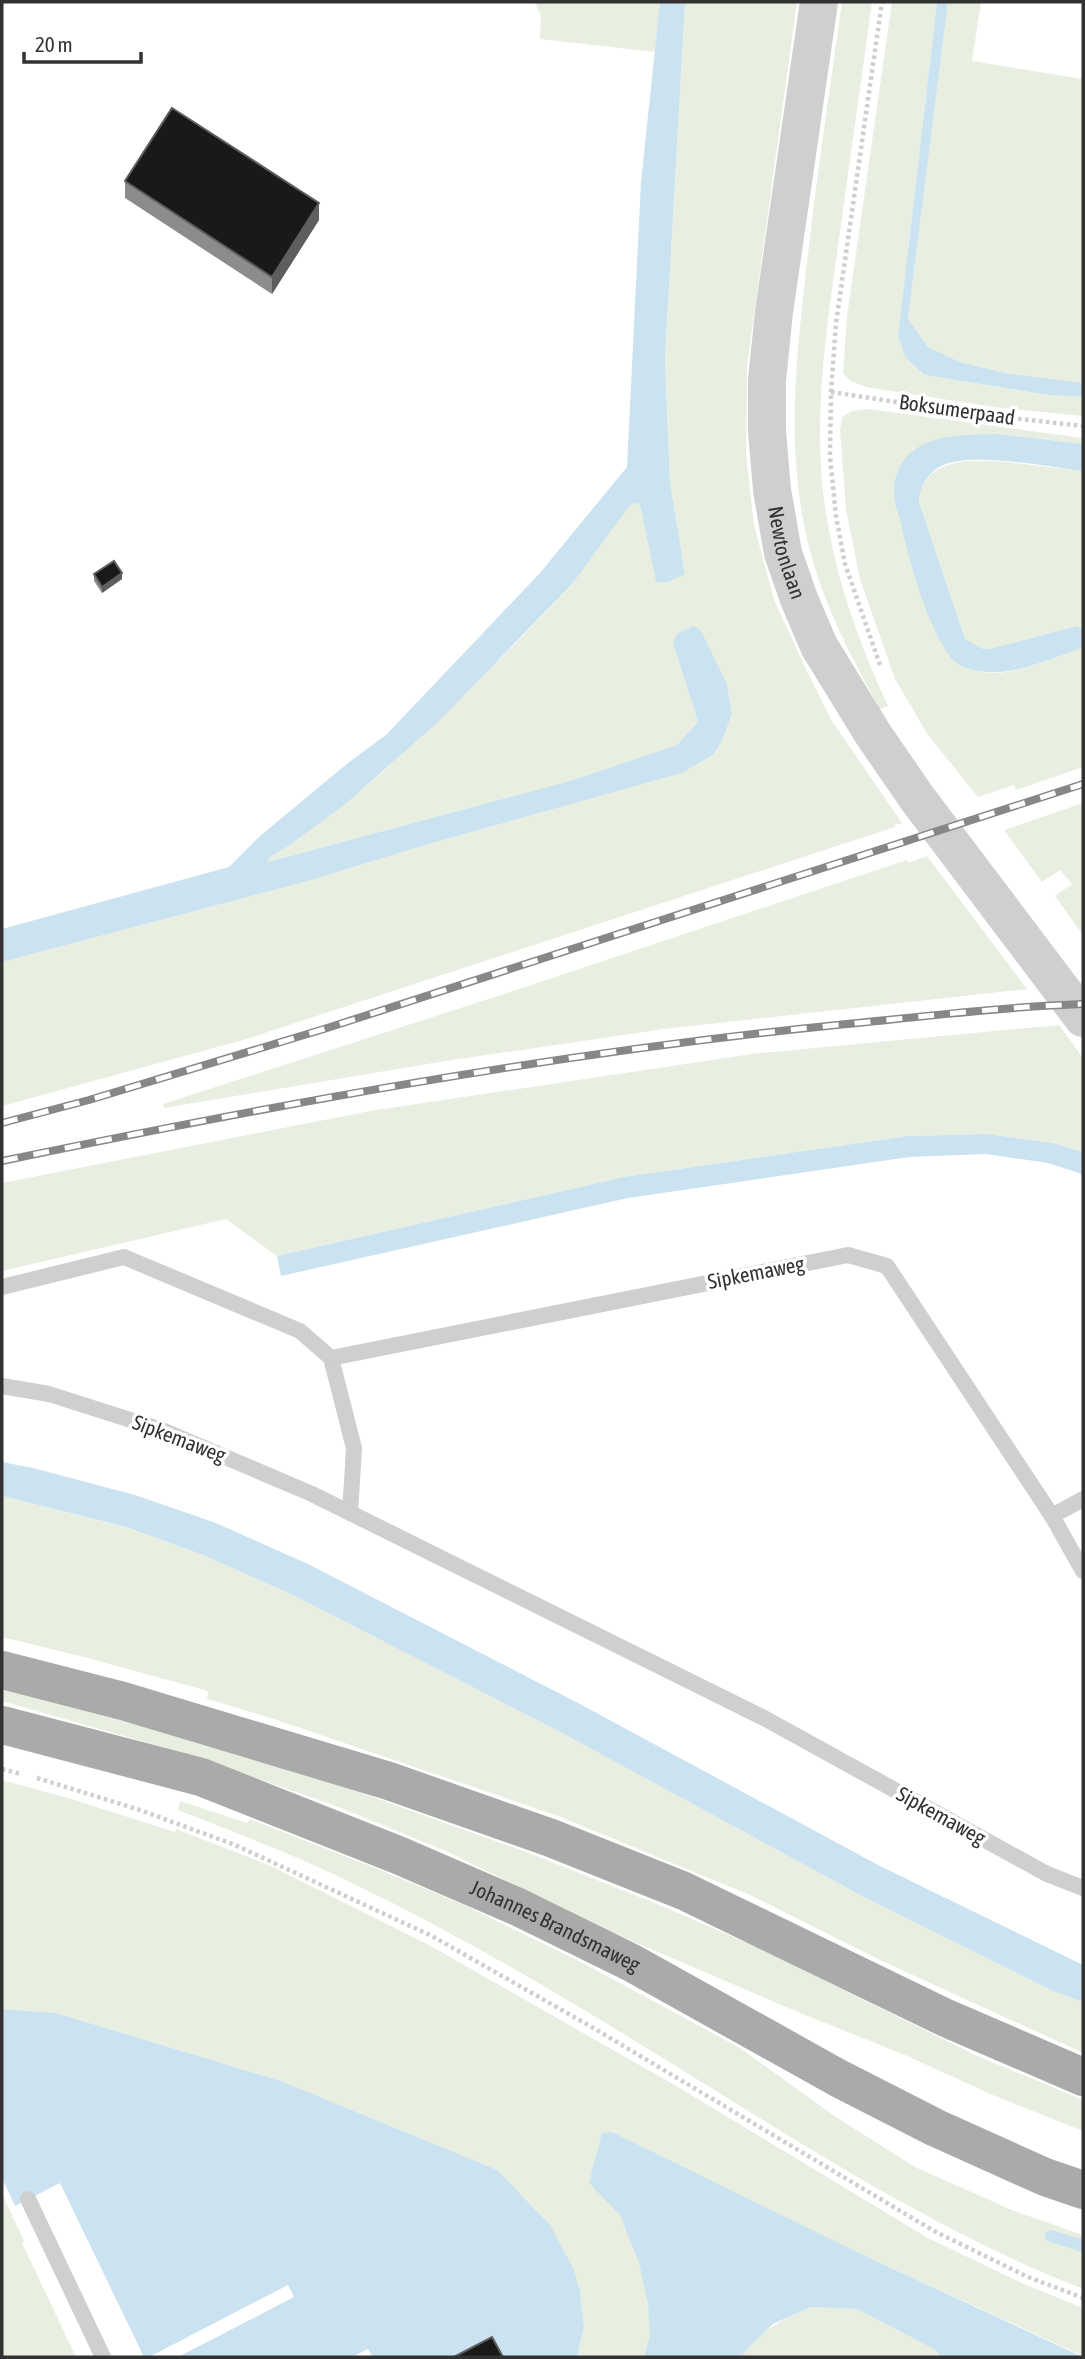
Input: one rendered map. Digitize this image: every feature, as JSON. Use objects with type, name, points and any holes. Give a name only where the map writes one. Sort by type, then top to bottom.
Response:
[{"type":"main road","points":[[2,1670],[123,1701],[376,1777],[551,1838],[684,1891],[946,2018],[1083,2077]]},
{"type":"main road","name":"Johannes Brandsmaweg","points":[[2,1726],[201,1777],[398,1855],[518,1907],[632,1963],[838,2078],[936,2129],[1045,2177],[1083,2190]]},
{"type":"street","name":"Newtonlaan","points":[[818,2],[774,312],[767,380],[767,431],[772,490],[783,553],[819,646],[873,734],[1083,1018]]},
{"type":"lane","name":"Sipkemaweg","points":[[331,1359],[849,1255],[887,1266],[1052,1516],[1083,1571]]},
{"type":"lane","points":[[2,1287],[124,1256],[300,1331],[331,1359],[354,1448],[350,1513]]},
{"type":"lane","name":"Sipkemaweg","points":[[2,1386],[49,1394],[162,1430],[312,1494],[764,1718],[1047,1874],[1083,1888]]},
{"type":"lane","points":[[1052,1516],[1083,1499]]},
{"type":"lane","points":[[28,2199],[103,2357]]},
{"type":"path","points":[[882,2],[836,323],[830,457],[836,516],[845,564],[873,650],[883,672]]},
{"type":"path","name":"Boksumerpaad","points":[[831,392],[975,414],[1083,426]]},
{"type":"path","points":[[2,1769],[24,1774]]},
{"type":"path","points":[[34,1777],[235,1844],[432,1936],[596,2029],[934,2231],[1028,2277],[1083,2298]]},
{"type":"green space","points":[[535,2],[660,2],[655,52],[540,39],[541,16]]},
{"type":"green space","points":[[685,2],[797,2],[747,366],[746,453],[754,525],[774,600],[805,667],[832,721],[902,823],[243,1040],[2,1106],[2,962],[308,881],[682,773],[713,755],[722,741],[732,714],[727,684],[673,643],[698,722],[677,745],[570,781],[266,862],[348,802],[385,770],[512,647],[573,583],[629,505],[640,505],[656,582],[685,574],[670,483],[665,359]]},
{"type":"green space","points":[[842,2],[872,2],[825,346],[820,453],[828,525],[838,572],[852,617],[888,706],[880,709],[838,627],[820,584],[801,507],[795,442],[801,313]]},
{"type":"green space","points":[[892,2],[937,2],[898,336],[925,375],[1048,395],[1083,397],[1083,416],[993,407],[866,387],[851,381],[843,373],[847,316]]},
{"type":"green space","points":[[948,2],[981,2],[972,61],[1083,79],[1083,383],[1005,373],[960,362],[928,347],[908,319]]},
{"type":"green space","points":[[868,409],[1083,438],[1083,444],[1000,434],[956,436],[903,462],[949,656],[964,666],[995,673],[1028,667],[1083,646],[1083,767],[1016,790],[1014,785],[978,797],[928,735],[895,679],[860,579],[846,509],[840,430],[842,417],[852,411]]},
{"type":"green space","points":[[964,461],[996,461],[1083,471],[1083,630],[1077,626],[989,649],[983,649],[965,639],[919,502],[924,484],[933,473]]},
{"type":"green space","points":[[1083,803],[1083,935],[1055,896],[1072,884],[1060,870],[1042,882],[1004,830]]},
{"type":"green space","points":[[927,856],[1027,989],[664,1029],[439,1062],[164,1108],[163,1104],[907,860],[908,863]]},
{"type":"green space","points":[[1059,1025],[1083,1058],[1083,1152],[1053,1143],[987,1134],[908,1136],[624,1177],[277,1256],[226,1219],[2,1271],[2,1183],[370,1111],[752,1054]]},
{"type":"green space","points":[[2,1496],[125,1527],[203,1555],[293,1595],[564,1734],[862,1896],[1055,1992],[1083,2002],[1083,2053],[882,1961],[750,1895],[558,1816],[271,1718],[207,1699],[208,1691],[2,1637]]},
{"type":"green space","points":[[2,1687],[154,1729],[342,1786],[529,1853],[662,1906],[763,1950],[975,2055],[1083,2100],[1083,2131],[611,1932],[448,1852],[331,1804],[183,1753],[2,1701]]},
{"type":"green space","points":[[2,1780],[175,1832],[176,1829],[269,1865],[429,1945],[678,2087],[928,2238],[1024,2284],[1083,2308],[1083,2356],[859,2253],[589,2183],[617,2211],[632,2240],[646,2291],[650,2336],[644,2357],[577,2357],[584,2327],[580,2291],[518,2193],[496,2170],[281,2081],[56,2013],[2,2009]]},
{"type":"green space","points":[[180,1801],[247,1823],[250,1819],[378,1869],[462,1904],[581,1962],[740,2048],[836,2117],[915,2167],[1012,2210],[1083,2235],[1083,2289],[1022,2263],[903,2203],[522,1973],[457,1937],[314,1865],[178,1810]]},
{"type":"green space","points":[[2,2194],[24,2241],[22,2243],[76,2357],[2,2357]]},
{"type":"green space","points":[[811,2307],[857,2309],[934,2349],[942,2357],[741,2357],[764,2333],[781,2321]]},
{"type":"water","points":[[660,2],[685,2],[665,359],[670,483],[685,574],[668,582],[656,582],[640,505],[630,505],[573,583],[439,721],[348,802],[270,857],[267,862],[570,781],[677,745],[698,722],[673,643],[677,634],[693,626],[700,629],[727,684],[732,714],[722,741],[713,755],[682,773],[308,881],[2,962],[2,929],[229,867],[260,836],[387,734],[540,573],[627,467],[641,182]]},
{"type":"water","points":[[937,2],[948,2],[908,319],[928,347],[960,362],[1005,373],[1083,383],[1083,397],[1048,395],[925,375],[906,358],[898,336]]},
{"type":"water","points":[[1000,434],[1083,444],[1083,471],[1010,461],[971,460],[941,466],[928,477],[922,486],[919,502],[965,639],[983,649],[989,649],[1077,626],[1083,630],[1083,646],[1021,669],[992,672],[978,671],[955,662],[939,639],[913,572],[895,504],[894,490],[902,463],[921,446],[946,437]]},
{"type":"water","points":[[987,1134],[1053,1143],[1083,1152],[1083,1177],[1079,1173],[1048,1163],[986,1154],[909,1157],[628,1198],[281,1276],[277,1256],[624,1177],[908,1136]]},
{"type":"water","points":[[2,1462],[135,1495],[216,1523],[308,1564],[580,1704],[878,1865],[1083,1965],[1083,2002],[1055,1992],[862,1896],[564,1734],[293,1595],[203,1555],[126,1527],[2,1496]]},
{"type":"water","points":[[2,2009],[56,2013],[281,2081],[497,2170],[550,2225],[574,2270],[580,2291],[584,2327],[577,2357],[373,2357],[368,2349],[352,2357],[144,2357],[60,2183],[15,2206],[2,2178]]},
{"type":"water","points":[[612,2132],[859,2253],[1083,2357],[942,2357],[934,2349],[857,2309],[811,2307],[773,2324],[741,2357],[644,2357],[650,2336],[648,2303],[639,2263],[620,2215],[589,2183],[602,2133]]},
{"type":"pier","points":[[288,2285],[294,2297],[178,2357],[149,2357]]},
{"type":"building","points":[[172,108],[319,203],[272,277],[125,181]]},
{"type":"building","points":[[114,561],[122,573],[102,587],[94,574]]},
{"type":"building","points":[[492,2337],[503,2357],[454,2357]]},
{"type":"waterway","points":[[1051,2236],[1083,2246]]},
{"type":"railway","points":[[2,1123],[89,1100],[324,1029],[1083,784]]},
{"type":"railway","points":[[2,1161],[314,1100],[522,1065],[732,1037],[1022,1007],[1083,1004]]}]
